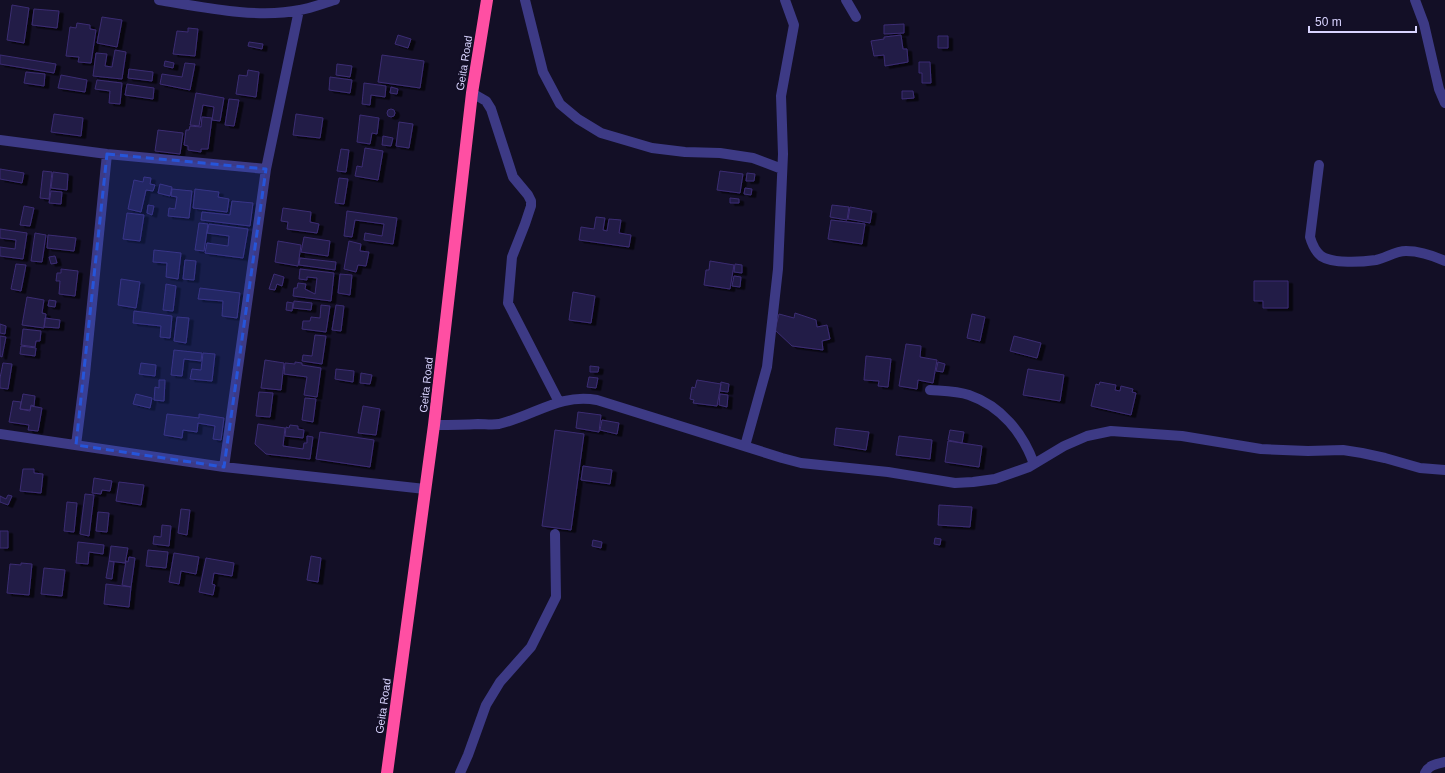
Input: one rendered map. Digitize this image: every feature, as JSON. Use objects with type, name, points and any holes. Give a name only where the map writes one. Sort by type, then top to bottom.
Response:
[{"type":"highway","name":"Geita Road","points":[[387,773],[434,425],[472,93],[487,0]]},
{"type":"street","points":[[159,0],[243,13],[299,10],[335,0]]},
{"type":"street","points":[[525,0],[543,72],[560,104],[578,119],[601,133],[652,148],[685,152],[720,153],[753,158],[782,169]]},
{"type":"street","points":[[745,446],[767,367],[778,269],[783,154],[781,96],[794,26],[786,0]]},
{"type":"street","points":[[846,0],[856,17]]},
{"type":"street","points":[[1415,0],[1424,24],[1439,89],[1445,103]]},
{"type":"street","points":[[224,467],[266,169],[299,10]]},
{"type":"street","points":[[472,93],[486,100],[513,177],[530,198],[531,206],[512,257],[508,303],[559,402]]},
{"type":"street","points":[[0,140],[107,154],[266,169]]},
{"type":"street","points":[[76,445],[85,374],[107,154]]},
{"type":"street","points":[[1319,165],[1310,237],[1312,244],[1321,256],[1328,259],[1355,262],[1377,260],[1397,252],[1413,251],[1445,261]]},
{"type":"street","points":[[930,390],[952,391],[969,395],[988,403],[1001,413],[1017,431],[1029,451],[1034,464]]},
{"type":"street","points":[[434,425],[498,424],[559,402],[575,398],[587,398],[801,463],[888,472],[955,483],[996,479],[1029,467],[1064,446],[1087,436],[1111,431],[1182,436],[1261,449],[1350,451],[1385,458],[1420,468],[1445,470]]},
{"type":"street","points":[[0,434],[224,467],[425,490]]},
{"type":"street","points":[[460,773],[486,705],[500,682],[531,647],[556,597],[555,534]]},
{"type":"street","points":[[1425,773],[1428,768],[1433,765],[1445,762]]},
{"type":"highlighted area","points":[[107,154],[266,169],[224,467],[76,445]]},
{"type":"building","points":[[12,5],[29,8],[24,43],[7,40]]},
{"type":"building","points":[[34,9],[59,11],[57,28],[32,25]]},
{"type":"building","points":[[102,17],[122,20],[117,47],[97,43]]},
{"type":"building","points":[[77,23],[90,25],[90,29],[96,30],[91,63],[78,62],[79,57],[66,56],[70,27],[76,28]]},
{"type":"building","points":[[904,24],[904,33],[884,34],[884,25]]},
{"type":"building","points":[[188,28],[198,29],[195,56],[173,54],[177,31],[188,32]]},
{"type":"building","points":[[398,35],[411,39],[408,48],[395,44]]},
{"type":"building","points":[[901,35],[903,49],[907,49],[908,62],[885,66],[884,55],[874,56],[871,41],[884,39],[884,37]]},
{"type":"building","points":[[938,36],[948,36],[948,48],[938,48]]},
{"type":"building","points":[[249,42],[263,44],[262,49],[248,46]]},
{"type":"building","points":[[115,50],[126,52],[122,79],[93,76],[96,53],[107,54],[105,66],[112,67]]},
{"type":"building","points":[[0,55],[56,64],[54,73],[0,64]]},
{"type":"building","points":[[382,55],[424,61],[420,88],[378,82]]},
{"type":"building","points":[[165,61],[174,63],[173,68],[164,66]]},
{"type":"building","points":[[919,62],[930,62],[931,83],[922,83],[922,73],[919,73]]},
{"type":"building","points":[[185,63],[195,64],[190,90],[160,84],[162,74],[182,77]]},
{"type":"building","points":[[337,64],[352,66],[350,77],[336,75]]},
{"type":"building","points":[[129,69],[153,72],[152,81],[128,78]]},
{"type":"building","points":[[248,70],[259,72],[256,97],[236,94],[239,75],[247,76]]},
{"type":"building","points":[[26,72],[45,74],[44,86],[24,83]]},
{"type":"building","points":[[61,75],[87,80],[85,92],[58,88]]},
{"type":"building","points":[[330,77],[352,80],[350,93],[329,90]]},
{"type":"building","points":[[97,80],[122,83],[120,104],[109,103],[110,91],[95,89]]},
{"type":"building","points":[[364,83],[386,86],[385,97],[371,95],[370,105],[362,104]]},
{"type":"building","points":[[127,84],[154,88],[153,99],[125,95]]},
{"type":"building","points":[[391,87],[398,89],[397,94],[390,93]]},
{"type":"building","points":[[902,91],[913,91],[914,98],[902,99]]},
{"type":"building","points":[[196,93],[224,98],[220,121],[212,120],[214,107],[203,105],[199,126],[190,125]]},
{"type":"building","points":[[229,99],[239,100],[234,126],[225,125]]},
{"type":"building","points":[[391,109],[394,110],[394,116],[391,117],[388,116],[387,113],[388,110]]},
{"type":"building","points":[[54,114],[83,118],[81,136],[51,132]]},
{"type":"building","points":[[296,114],[323,118],[320,138],[293,135]]},
{"type":"building","points":[[360,115],[379,118],[377,134],[372,133],[370,144],[357,142]]},
{"type":"building","points":[[202,117],[212,118],[208,149],[201,149],[201,152],[188,150],[188,146],[184,145],[186,130],[189,130],[190,126],[201,127]]},
{"type":"building","points":[[399,122],[413,124],[409,148],[396,146]]},
{"type":"building","points":[[158,130],[183,133],[180,154],[155,151]]},
{"type":"building","points":[[383,136],[393,138],[391,146],[382,145]]},
{"type":"building","points":[[365,148],[383,151],[378,180],[355,176],[357,166],[362,167]]},
{"type":"building","points":[[341,149],[349,150],[346,172],[337,171]]},
{"type":"building","points":[[0,169],[24,173],[22,183],[0,179]]},
{"type":"building","points":[[43,171],[52,172],[49,199],[40,198]]},
{"type":"building","points":[[720,171],[743,174],[740,193],[717,190]]},
{"type":"building","points":[[53,172],[68,174],[67,190],[51,188]]},
{"type":"building","points":[[747,173],[755,174],[754,181],[746,181]]},
{"type":"building","points":[[144,177],[151,178],[150,184],[155,185],[153,191],[146,190],[141,212],[128,209],[134,180],[143,182]]},
{"type":"building","points":[[339,178],[348,179],[344,204],[335,203]]},
{"type":"building","points":[[160,184],[172,187],[170,196],[158,193]]},
{"type":"building","points":[[745,188],[752,189],[751,195],[744,194]]},
{"type":"building","points":[[172,189],[192,191],[189,218],[168,216],[169,208],[175,209],[177,197],[171,196]]},
{"type":"building","points":[[195,189],[219,192],[218,197],[229,199],[227,212],[193,208]]},
{"type":"building","points":[[51,191],[62,192],[61,204],[49,203]]},
{"type":"building","points":[[730,198],[739,199],[739,203],[730,203]]},
{"type":"building","points":[[232,201],[253,203],[250,226],[201,220],[202,212],[230,215]]},
{"type":"building","points":[[148,205],[154,206],[152,215],[147,213]]},
{"type":"building","points":[[832,205],[849,207],[847,220],[830,217]]},
{"type":"building","points":[[24,206],[34,208],[30,226],[20,225]]},
{"type":"building","points":[[850,207],[872,211],[870,223],[848,219]]},
{"type":"building","points":[[283,208],[311,212],[310,222],[319,224],[317,233],[287,229],[288,222],[281,221]]},
{"type":"building","points":[[347,211],[397,218],[393,244],[364,240],[365,233],[382,236],[384,224],[355,220],[352,237],[344,236]]},
{"type":"building","points":[[127,213],[144,215],[140,241],[123,239]]},
{"type":"building","points":[[596,217],[605,218],[603,230],[607,231],[609,219],[621,220],[619,233],[631,235],[629,247],[579,240],[581,227],[594,229]]},
{"type":"building","points":[[831,220],[865,224],[862,244],[828,239]]},
{"type":"building","points":[[199,223],[208,224],[204,251],[195,250]]},
{"type":"building","points":[[209,224],[248,229],[243,258],[205,253],[207,243],[228,246],[229,236],[207,233]]},
{"type":"building","points":[[0,229],[27,233],[23,259],[0,256],[0,247],[15,249],[16,240],[0,238]]},
{"type":"building","points":[[35,233],[46,235],[42,262],[31,261]]},
{"type":"building","points":[[48,235],[76,238],[74,251],[47,248]]},
{"type":"building","points":[[304,237],[330,241],[328,256],[301,252]]},
{"type":"building","points":[[278,241],[301,245],[298,266],[275,262]]},
{"type":"building","points":[[349,241],[361,244],[360,251],[369,252],[366,266],[358,265],[356,272],[344,269]]},
{"type":"building","points":[[154,250],[181,253],[178,279],[166,277],[167,263],[153,262]]},
{"type":"building","points":[[55,256],[57,263],[51,264],[49,257]]},
{"type":"building","points":[[300,258],[336,262],[335,270],[299,265]]},
{"type":"building","points":[[185,260],[196,261],[194,280],[183,279]]},
{"type":"building","points":[[710,261],[734,265],[730,289],[704,285],[706,270],[709,270]]},
{"type":"building","points":[[16,264],[26,265],[21,291],[11,289]]},
{"type":"building","points":[[735,264],[742,265],[742,273],[734,272]]},
{"type":"building","points":[[61,269],[78,271],[75,296],[59,294],[60,281],[56,281],[57,273],[61,273]]},
{"type":"building","points":[[300,269],[334,273],[331,301],[293,296],[294,288],[297,288],[298,283],[306,284],[305,289],[315,294],[317,278],[307,277],[307,280],[299,279]]},
{"type":"building","points":[[274,274],[284,277],[282,286],[277,284],[275,290],[269,289]]},
{"type":"building","points":[[340,274],[352,275],[350,295],[338,293]]},
{"type":"building","points":[[734,276],[741,277],[740,287],[732,286]]},
{"type":"building","points":[[121,279],[140,282],[136,308],[118,305]]},
{"type":"building","points":[[1254,281],[1288,281],[1288,308],[1263,308],[1263,301],[1254,301]]},
{"type":"building","points":[[166,284],[176,286],[173,311],[163,310]]},
{"type":"building","points":[[200,288],[240,293],[237,318],[222,316],[223,301],[198,299]]},
{"type":"building","points":[[573,292],[595,296],[591,323],[569,320]]},
{"type":"building","points":[[27,297],[44,300],[42,313],[46,314],[44,328],[22,325]]},
{"type":"building","points":[[49,300],[56,301],[55,307],[48,306]]},
{"type":"building","points":[[294,301],[312,303],[311,310],[293,308]]},
{"type":"building","points":[[287,302],[293,303],[292,311],[286,310]]},
{"type":"building","points":[[321,305],[330,306],[326,332],[302,329],[303,321],[310,321],[311,317],[320,318]]},
{"type":"building","points":[[336,305],[344,306],[341,331],[332,330]]},
{"type":"building","points":[[134,311],[172,316],[170,338],[160,337],[161,326],[133,323]]},
{"type":"building","points":[[795,313],[816,320],[817,327],[827,325],[830,339],[822,341],[823,350],[792,346],[775,330],[779,314],[794,318]]},
{"type":"building","points":[[972,314],[985,317],[980,341],[967,338]]},
{"type":"building","points":[[177,317],[189,318],[186,343],[174,341]]},
{"type":"building","points":[[45,318],[60,320],[59,328],[44,327]]},
{"type":"building","points":[[0,324],[6,326],[5,334],[0,333]]},
{"type":"building","points":[[23,329],[41,331],[40,341],[36,341],[35,347],[21,345]]},
{"type":"building","points":[[315,335],[326,336],[322,364],[302,361],[303,355],[312,356]]},
{"type":"building","points":[[0,336],[6,337],[2,357],[0,356]]},
{"type":"building","points":[[1014,336],[1041,343],[1037,358],[1010,351]]},
{"type":"building","points":[[906,344],[921,346],[920,357],[937,360],[933,383],[918,380],[917,389],[899,386]]},
{"type":"building","points":[[21,346],[36,348],[35,356],[20,354]]},
{"type":"building","points":[[174,350],[202,353],[201,361],[184,359],[182,376],[171,375]]},
{"type":"building","points":[[203,353],[215,354],[212,381],[190,379],[192,369],[201,370]]},
{"type":"building","points":[[866,356],[891,359],[888,387],[878,386],[879,381],[864,380]]},
{"type":"building","points":[[265,360],[284,363],[281,390],[261,388]]},
{"type":"building","points":[[295,362],[302,363],[302,365],[321,368],[317,397],[304,395],[307,377],[284,374],[285,363],[295,364]]},
{"type":"building","points":[[938,362],[945,364],[943,372],[936,371]]},
{"type":"building","points":[[3,363],[12,364],[8,389],[0,388]]},
{"type":"building","points":[[141,363],[156,365],[155,376],[139,374]]},
{"type":"building","points":[[590,366],[599,367],[598,372],[590,372]]},
{"type":"building","points":[[336,369],[354,371],[353,382],[335,379]]},
{"type":"building","points":[[1028,369],[1064,375],[1060,401],[1023,395]]},
{"type":"building","points":[[361,373],[372,375],[370,384],[360,383]]},
{"type":"building","points":[[589,377],[598,378],[596,388],[587,387]]},
{"type":"building","points":[[159,380],[165,380],[164,401],[154,400],[155,387],[159,388]]},
{"type":"building","points":[[697,380],[721,384],[717,406],[693,403],[694,400],[690,399],[692,387],[695,388]]},
{"type":"building","points":[[721,382],[729,384],[728,392],[720,391]]},
{"type":"building","points":[[1100,382],[1116,385],[1115,390],[1120,391],[1121,386],[1133,389],[1132,392],[1136,393],[1131,415],[1091,406],[1096,384],[1099,385]]},
{"type":"building","points":[[259,392],[273,393],[270,417],[256,416]]},
{"type":"building","points":[[23,394],[35,396],[34,406],[31,405],[30,410],[20,409]]},
{"type":"building","points":[[136,394],[152,398],[150,408],[133,404]]},
{"type":"building","points":[[720,394],[728,395],[727,407],[719,405]]},
{"type":"building","points":[[305,398],[316,399],[313,422],[302,420]]},
{"type":"building","points":[[13,401],[21,402],[20,409],[30,411],[31,406],[42,408],[38,431],[28,430],[29,425],[9,422]]},
{"type":"building","points":[[363,406],[380,409],[376,435],[358,433]]},
{"type":"building","points":[[578,412],[601,415],[599,432],[576,428]]},
{"type":"building","points":[[167,414],[199,418],[199,414],[224,418],[221,440],[213,439],[215,426],[198,423],[197,432],[183,430],[182,438],[164,435]]},
{"type":"building","points":[[602,420],[619,423],[617,434],[600,430]]},
{"type":"building","points":[[258,424],[285,428],[283,446],[303,449],[304,443],[307,443],[307,436],[313,437],[310,459],[266,454],[255,444]]},
{"type":"building","points":[[290,425],[298,426],[298,429],[304,430],[303,438],[285,436],[286,427],[289,428]]},
{"type":"building","points":[[836,428],[869,432],[866,450],[834,445]]},
{"type":"building","points":[[555,430],[584,434],[571,530],[542,526]]},
{"type":"building","points":[[950,430],[964,432],[962,443],[948,440]]},
{"type":"building","points":[[320,432],[374,440],[370,467],[316,459]]},
{"type":"building","points":[[899,436],[932,440],[930,459],[896,455]]},
{"type":"building","points":[[948,441],[982,446],[979,467],[945,462]]},
{"type":"building","points":[[583,466],[612,470],[610,484],[581,480]]},
{"type":"building","points":[[23,469],[34,469],[34,473],[43,474],[41,493],[20,491]]},
{"type":"building","points":[[94,478],[112,481],[110,491],[102,490],[101,494],[92,493]]},
{"type":"building","points":[[119,482],[144,485],[141,505],[116,501]]},
{"type":"building","points":[[85,494],[94,495],[89,536],[80,534]]},
{"type":"building","points":[[8,495],[12,496],[8,505],[0,502],[0,496],[6,499]]},
{"type":"building","points":[[67,502],[77,503],[74,532],[64,531]]},
{"type":"building","points":[[939,505],[972,507],[970,527],[938,525]]},
{"type":"building","points":[[181,509],[190,510],[187,535],[178,533]]},
{"type":"building","points":[[98,512],[109,513],[107,532],[96,531]]},
{"type":"building","points":[[162,525],[171,526],[169,546],[153,544],[154,536],[161,537]]},
{"type":"building","points":[[0,531],[8,531],[8,548],[0,548]]},
{"type":"building","points":[[935,538],[941,539],[940,545],[934,544]]},
{"type":"building","points":[[593,540],[602,542],[601,548],[592,546]]},
{"type":"building","points":[[78,542],[104,545],[103,554],[89,552],[88,564],[76,563]]},
{"type":"building","points":[[111,546],[128,548],[125,563],[109,561]]},
{"type":"building","points":[[148,550],[168,552],[166,568],[146,566]]},
{"type":"building","points":[[174,553],[199,557],[196,574],[181,571],[179,584],[169,582]]},
{"type":"building","points":[[311,556],[321,558],[318,582],[307,580]]},
{"type":"building","points":[[129,557],[135,558],[131,587],[122,585],[126,561],[128,562]]},
{"type":"building","points":[[206,558],[234,563],[232,576],[214,573],[212,584],[215,585],[213,595],[199,592]]},
{"type":"building","points":[[109,561],[114,562],[112,579],[106,578]]},
{"type":"building","points":[[21,563],[32,564],[29,595],[7,593],[10,564],[21,565]]},
{"type":"building","points":[[44,568],[65,570],[62,596],[41,594]]},
{"type":"building","points":[[106,584],[131,587],[129,607],[104,604]]}]
